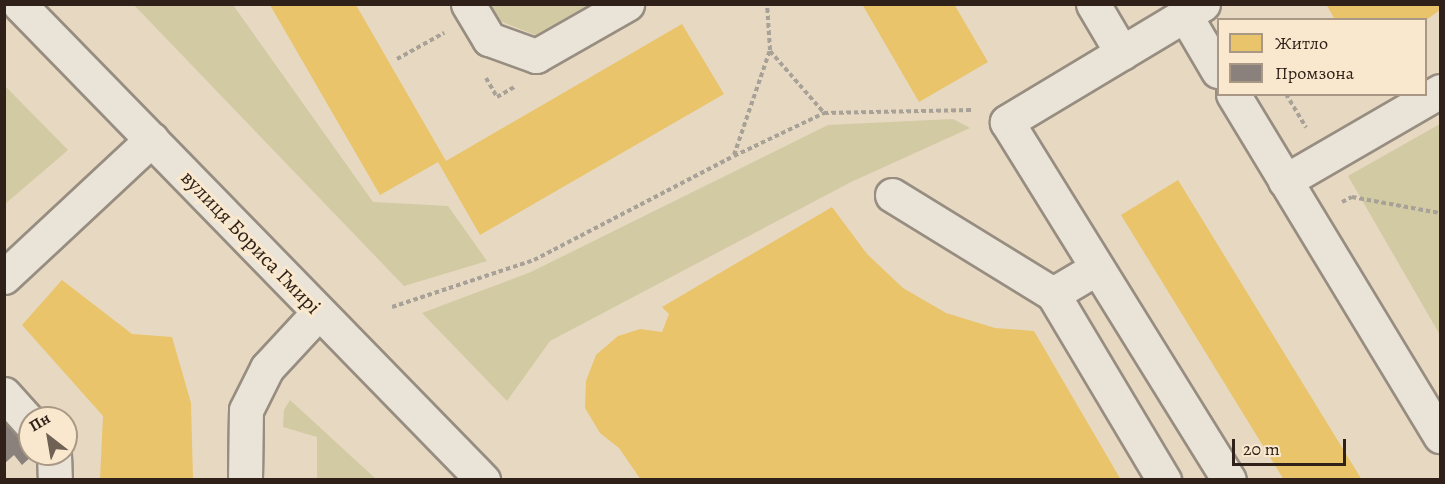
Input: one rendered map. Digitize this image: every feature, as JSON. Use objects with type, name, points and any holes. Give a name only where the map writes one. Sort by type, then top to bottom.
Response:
[{"type":"street","name":"вулиця Бориса Гмирі","points":[[19,4],[483,480]]},
{"type":"street","points":[[468,4],[489,39],[536,56],[627,4]]},
{"type":"street","points":[[1093,4],[1122,53]]},
{"type":"street","points":[[1217,68],[1194,10],[1007,122],[1229,480]]},
{"type":"street","points":[[1285,181],[1440,91]]},
{"type":"street","points":[[1234,96],[1440,436]]},
{"type":"street","points":[[4,278],[152,139]]},
{"type":"street","points":[[892,195],[1053,294],[1164,480]]},
{"type":"street","points":[[1053,294],[1097,268]]},
{"type":"street","points":[[245,480],[246,410],[267,368],[318,313]]},
{"type":"street","points":[[4,394],[18,410]]},
{"type":"path","points":[[734,156],[770,50],[767,4]]},
{"type":"path","points":[[397,59],[446,33]]},
{"type":"path","points":[[770,50],[824,113]]},
{"type":"path","points":[[392,307],[534,260],[734,156],[824,113],[973,110],[983,105]]},
{"type":"path","points":[[1308,219],[1352,197],[1440,213]]},
{"type":"shaded area","points":[[134,5],[233,5],[373,202],[448,206],[487,261],[404,286]]},
{"type":"shaded area","points":[[486,5],[588,5],[535,35],[495,19]]},
{"type":"shaded area","points":[[5,86],[68,150],[4,204]]},
{"type":"shaded area","points":[[953,119],[970,128],[851,182],[550,341],[507,401],[422,313],[531,272],[828,125]]},
{"type":"shaded area","points":[[1440,124],[1440,335],[1348,176]]},
{"type":"shaded area","points":[[290,400],[376,479],[317,479],[317,437],[283,427],[284,410]]},
{"type":"building: Житло","points":[[862,4],[954,4],[988,62],[919,102]]},
{"type":"building: Житло","points":[[1326,4],[1440,4],[1440,10],[1427,19],[1334,18]]},
{"type":"building: Житло","points":[[270,5],[356,5],[446,161],[682,24],[724,94],[480,235],[438,162],[380,195]]},
{"type":"building: Житло","points":[[1178,180],[1362,480],[1284,480],[1121,215]]},
{"type":"building: Житло","points":[[832,207],[867,254],[903,288],[946,313],[995,328],[1034,331],[1121,480],[641,480],[619,448],[600,433],[585,408],[586,381],[596,355],[618,336],[640,329],[662,332],[669,314],[662,307]]},
{"type":"building: Житло","points":[[62,280],[132,334],[172,337],[191,403],[193,480],[100,480],[103,416],[22,325]]},
{"type":"building: Промзона","points":[[4,415],[18,430],[18,460],[14,455],[4,464]]}]
